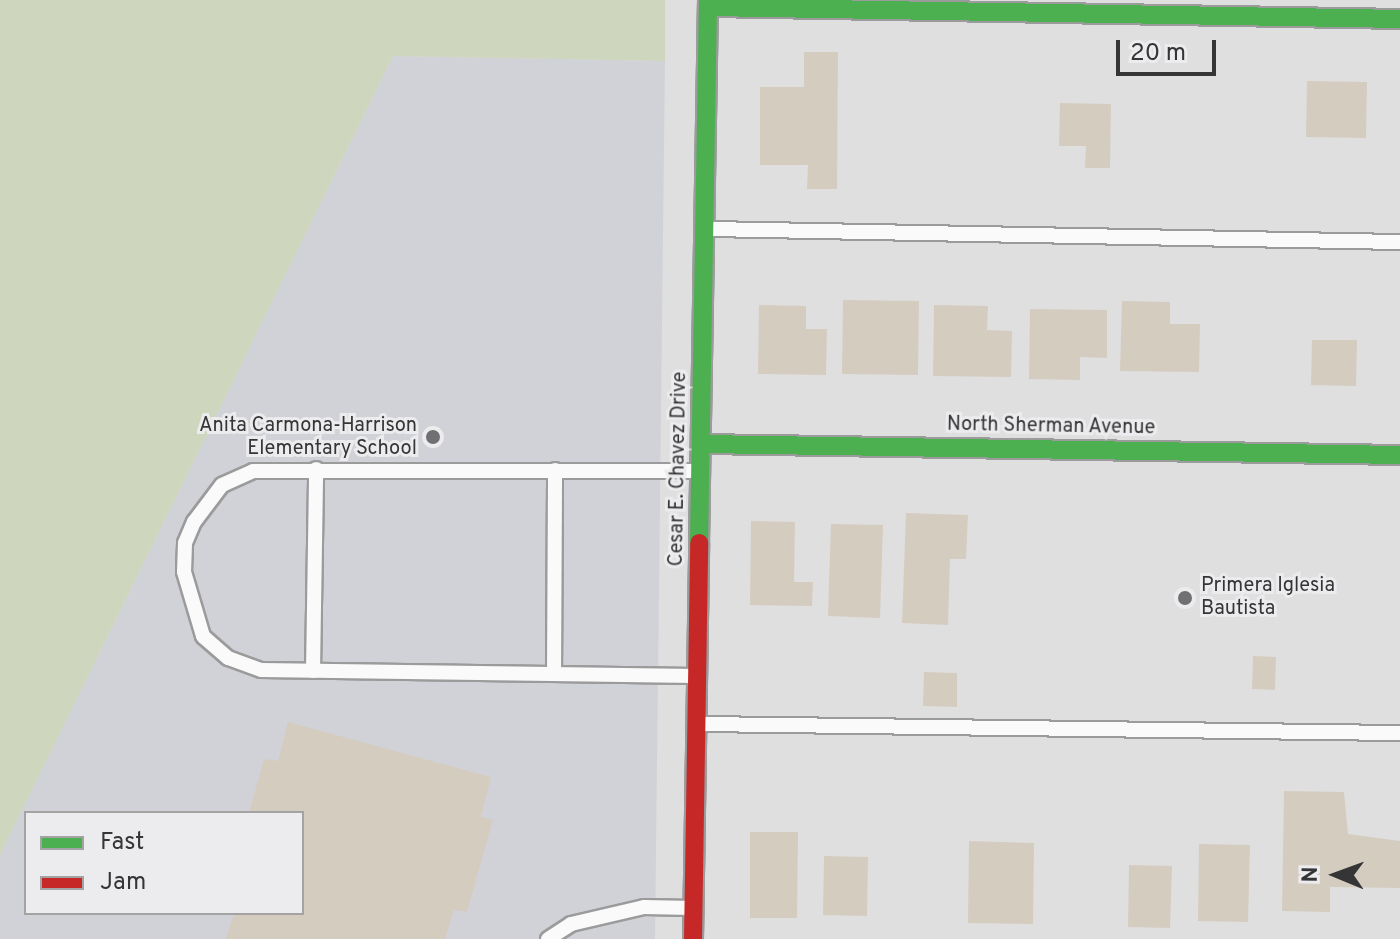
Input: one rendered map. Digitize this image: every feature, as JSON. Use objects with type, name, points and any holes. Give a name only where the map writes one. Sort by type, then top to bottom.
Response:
[{"type":"street","points":[[708,4],[1400,19]]},
{"type":"street","name":"Cesar E. Chavez Drive","points":[[693,939],[708,4]]},
{"type":"street","name":"North Sherman Avenue","points":[[701,444],[1400,455]]},
{"type":"lane","points":[[705,229],[1400,242]]},
{"type":"lane","points":[[697,676],[261,670],[213,648],[195,618],[184,572],[185,543],[194,522],[222,485],[267,469],[700,471]]},
{"type":"lane","points":[[313,671],[316,469]]},
{"type":"lane","points":[[554,674],[555,470]]},
{"type":"lane","points":[[696,724],[1400,733]]},
{"type":"lane","points":[[548,939],[571,924],[644,907],[693,908]]},
{"type":"shaded area","name":"Anita Carmona-Harrison Elementary School","points":[[393,56],[665,61],[655,939],[0,939],[0,855]]},
{"type":"green space","points":[[0,0],[665,0],[665,61],[393,56],[0,855]]},
{"type":"building","points":[[804,52],[838,52],[837,189],[807,189],[808,165],[760,165],[760,87],[804,87]]},
{"type":"building","points":[[1307,81],[1367,82],[1366,138],[1306,137]]},
{"type":"building","points":[[1060,103],[1111,104],[1110,168],[1085,168],[1086,146],[1059,146]]},
{"type":"building","points":[[843,300],[919,301],[918,375],[842,374]]},
{"type":"building","points":[[1122,301],[1170,302],[1170,324],[1200,324],[1199,372],[1120,371]]},
{"type":"building","points":[[759,305],[806,306],[806,329],[827,329],[826,375],[758,374]]},
{"type":"building","points":[[934,305],[988,306],[987,330],[1012,331],[1011,377],[933,376]]},
{"type":"building","points":[[1030,309],[1107,310],[1107,358],[1080,357],[1080,380],[1029,379]]},
{"type":"building","points":[[1312,340],[1357,340],[1356,386],[1311,385]]},
{"type":"building","points":[[906,513],[968,515],[966,559],[950,559],[948,625],[902,623]]},
{"type":"building","points":[[751,521],[795,522],[794,582],[813,582],[812,606],[750,605]]},
{"type":"building","points":[[831,524],[883,525],[880,618],[828,616]]},
{"type":"building","points":[[1253,656],[1276,657],[1275,690],[1252,689]]},
{"type":"building","points":[[924,672],[957,673],[957,707],[923,706]]},
{"type":"building","points":[[288,722],[491,777],[481,817],[493,820],[467,912],[454,910],[445,939],[226,939],[233,915],[304,915],[304,811],[250,811],[264,759],[278,761]]},
{"type":"building","points":[[1284,791],[1344,792],[1348,834],[1400,841],[1400,888],[1330,887],[1330,912],[1282,911]]},
{"type":"building","points":[[750,832],[798,832],[797,918],[750,918]]},
{"type":"building","points":[[969,841],[1034,843],[1033,924],[968,923]]},
{"type":"building","points":[[1199,844],[1250,845],[1248,922],[1198,921]]},
{"type":"building","points":[[824,856],[868,857],[867,916],[823,915]]},
{"type":"building","points":[[1129,865],[1172,866],[1170,928],[1128,927]]},
{"type":"traffic: fast","points":[[699,543],[708,0]]},
{"type":"traffic: fast","points":[[708,7],[1400,19]]},
{"type":"traffic: fast","points":[[701,444],[1400,455]]},
{"type":"traffic: jam","points":[[693,939],[699,543]]},
{"type":"place","name":"Anita Carmona-Harrison Elementary School","points":[[433,437]]},
{"type":"place","name":"Primera Iglesia Bautista","points":[[1185,598]]}]
